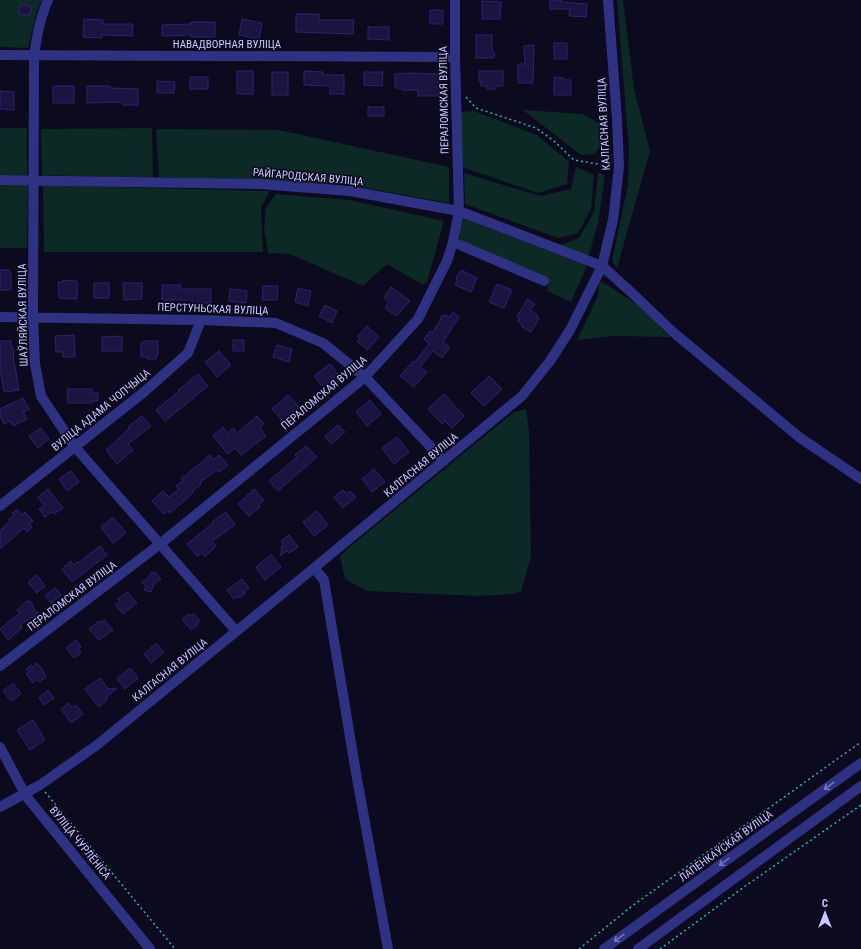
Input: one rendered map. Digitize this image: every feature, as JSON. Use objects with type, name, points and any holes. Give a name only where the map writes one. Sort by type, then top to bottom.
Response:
[{"type":"street","name":"ШАЎЛЯЙСКАЯ ВУЛІЦА","points":[[48,0],[41,15],[34,55],[33,317],[35,364],[41,396],[75,447],[236,631]]},
{"type":"street","name":"ПЕРАЛОМСКАЯ ВУЛІЦА","points":[[0,666],[160,544],[365,377],[418,319],[447,261],[453,242],[459,210],[455,0]]},
{"type":"street","name":"КАЛГАСНАЯ ВУЛІЦА","points":[[0,807],[40,785],[97,745],[522,396],[550,361],[570,330],[602,266],[613,220],[619,167],[608,0]]},
{"type":"street","name":"НАВАДВОРНАЯ ВУЛІЦА","points":[[0,55],[455,57]]},
{"type":"street","name":"РАЙГАРОДСКАЯ ВУЛІЦА","points":[[0,180],[259,184],[350,191],[459,210],[602,266]]},
{"type":"street","points":[[453,242],[544,281]]},
{"type":"street","points":[[602,266],[673,332],[799,437],[861,479]]},
{"type":"street","name":"ПЕРСТУНЬСКАЯ ВУЛІЦА","points":[[0,316],[276,323],[324,343],[365,377],[444,461]]},
{"type":"street","name":"ВУЛІЦА АДАМА ЧОПЧЫЦА","points":[[0,506],[144,392],[188,352],[201,320]]},
{"type":"street","points":[[314,568],[324,580],[356,773],[388,949]]},
{"type":"street","name":"ВУЛІЦА ЧУРЛЁНІСА","points":[[0,747],[25,794],[150,949]]},
{"type":"street","name":"ЛАПЕНКАЎСКАЯ ВУЛІЦА","points":[[604,949],[861,763]]},
{"type":"street","points":[[638,949],[861,786]]},
{"type":"path","points":[[466,97],[476,108],[536,128],[554,140],[574,160],[619,167]]},
{"type":"path","points":[[579,949],[632,906],[861,742]]},
{"type":"path","points":[[40,785],[175,949]]},
{"type":"path","points":[[660,949],[744,887],[861,805]]},
{"type":"green space","points":[[0,0],[42,0],[37,11],[28,48],[0,47]]},
{"type":"green space","points":[[617,0],[623,0],[634,89],[650,151],[617,268],[612,261],[628,185],[629,150]]},
{"type":"green space","points":[[523,110],[583,114],[600,124],[603,144],[594,154],[581,155]]},
{"type":"green space","points":[[474,111],[537,135],[569,162],[567,184],[538,193],[462,167],[461,112]]},
{"type":"green space","points":[[0,128],[27,128],[27,175],[0,175]]},
{"type":"green space","points":[[152,128],[153,178],[42,175],[41,129]]},
{"type":"green space","points":[[156,129],[279,130],[449,167],[449,203],[344,184],[159,177]]},
{"type":"green space","points":[[576,167],[594,175],[591,209],[578,233],[558,238],[465,204],[464,173],[540,196],[571,189]]},
{"type":"green space","points":[[598,173],[605,175],[598,223],[588,258],[561,245],[579,238],[594,212]]},
{"type":"green space","points":[[0,185],[28,185],[27,248],[0,248]]},
{"type":"green space","points":[[43,185],[270,191],[261,207],[263,252],[44,252]]},
{"type":"green space","points":[[276,194],[350,200],[444,221],[427,282],[423,285],[387,264],[363,286],[290,254],[268,253],[264,230],[266,208]]},
{"type":"green space","points":[[460,217],[587,266],[571,302],[547,291],[549,280],[460,240]]},
{"type":"green space","points":[[599,281],[639,306],[670,337],[613,336],[577,340],[598,296]]},
{"type":"green space","points":[[526,409],[529,432],[531,556],[521,592],[513,594],[478,596],[367,591],[345,579],[340,556],[514,412]]},
{"type":"building","points":[[550,0],[587,4],[586,17],[569,16],[570,9],[550,9]]},
{"type":"building","points":[[482,1],[501,2],[500,19],[482,19]]},
{"type":"building","points":[[21,4],[32,7],[29,16],[18,13]]},
{"type":"building","points":[[430,10],[443,10],[443,24],[430,24]]},
{"type":"building","points":[[296,14],[319,14],[319,20],[354,20],[353,34],[296,32]]},
{"type":"building","points":[[84,19],[103,20],[103,24],[133,24],[132,36],[102,35],[102,38],[83,37]]},
{"type":"building","points":[[242,19],[262,23],[259,39],[239,35]]},
{"type":"building","points":[[191,22],[215,22],[215,37],[191,37],[191,35],[162,36],[162,25],[191,24]]},
{"type":"building","points":[[368,27],[389,27],[389,40],[368,39]]},
{"type":"building","points":[[476,35],[492,35],[492,50],[495,55],[493,58],[476,58]]},
{"type":"building","points":[[554,43],[567,43],[567,59],[554,59]]},
{"type":"building","points":[[534,45],[533,83],[518,83],[518,64],[525,64],[524,46]]},
{"type":"building","points":[[237,71],[253,71],[253,94],[237,94]]},
{"type":"building","points":[[304,71],[323,72],[323,75],[344,75],[344,94],[330,94],[330,86],[304,85]]},
{"type":"building","points":[[479,71],[503,71],[503,86],[495,86],[495,89],[487,89],[487,86],[481,86],[481,81],[479,81]]},
{"type":"building","points":[[272,72],[288,72],[288,95],[272,95]]},
{"type":"building","points":[[364,72],[383,72],[382,86],[364,85]]},
{"type":"building","points":[[395,74],[439,74],[439,96],[418,96],[418,90],[402,90],[402,88],[395,88]]},
{"type":"building","points":[[190,77],[208,77],[208,89],[190,89]]},
{"type":"building","points":[[554,77],[564,78],[564,80],[571,80],[571,95],[554,95]]},
{"type":"building","points":[[157,81],[175,82],[174,93],[157,93]]},
{"type":"building","points":[[53,86],[74,86],[74,103],[53,103]]},
{"type":"building","points":[[87,86],[110,86],[110,88],[138,89],[138,105],[123,105],[123,102],[87,103]]},
{"type":"building","points":[[0,91],[14,92],[14,110],[0,109]]},
{"type":"building","points":[[368,107],[384,107],[384,116],[368,116]]},
{"type":"building","points":[[0,270],[9,270],[9,273],[11,273],[11,290],[0,290]]},
{"type":"building","points":[[461,270],[477,278],[471,292],[455,285],[457,281],[456,277]]},
{"type":"building","points":[[63,280],[77,281],[77,299],[59,298],[58,282],[62,282]]},
{"type":"building","points":[[94,283],[109,283],[109,298],[94,298]]},
{"type":"building","points":[[123,283],[142,283],[142,299],[124,300]]},
{"type":"building","points":[[497,284],[512,290],[504,308],[489,302]]},
{"type":"building","points":[[162,285],[181,285],[181,289],[211,289],[211,303],[192,303],[192,300],[162,300]]},
{"type":"building","points":[[263,286],[278,286],[277,300],[262,300]]},
{"type":"building","points":[[391,287],[410,301],[396,316],[385,308],[389,302],[384,298]]},
{"type":"building","points":[[298,288],[311,291],[308,306],[295,302]]},
{"type":"building","points":[[230,289],[247,291],[246,303],[229,301]]},
{"type":"building","points":[[527,299],[535,304],[530,310],[538,315],[536,317],[539,318],[531,332],[521,326],[522,325],[518,321],[519,318],[517,317]]},
{"type":"building","points":[[325,305],[337,311],[332,323],[319,316]]},
{"type":"building","points":[[453,312],[459,317],[443,342],[450,347],[442,358],[433,351],[420,367],[427,372],[414,387],[400,376],[413,361],[415,362],[429,344],[424,339],[430,331],[432,333],[441,319],[441,316],[445,315],[450,317]]},
{"type":"building","points":[[367,326],[379,337],[367,350],[357,341],[360,338],[358,336]]},
{"type":"building","points":[[74,335],[75,357],[63,357],[63,352],[56,352],[55,336]]},
{"type":"building","points":[[122,336],[122,351],[102,351],[102,337]]},
{"type":"building","points":[[233,340],[244,340],[244,351],[233,351]]},
{"type":"building","points":[[0,341],[11,341],[19,390],[4,392],[0,368]]},
{"type":"building","points":[[144,341],[158,341],[158,356],[156,356],[156,359],[141,357],[141,343],[144,343]]},
{"type":"building","points":[[277,345],[292,349],[289,362],[273,357]]},
{"type":"building","points":[[219,351],[231,365],[217,377],[205,362]]},
{"type":"building","points":[[330,364],[338,374],[323,387],[314,376]]},
{"type":"building","points":[[198,374],[208,386],[165,421],[156,410]]},
{"type":"building","points":[[489,376],[502,389],[484,406],[471,393]]},
{"type":"building","points":[[67,389],[92,389],[92,393],[98,393],[98,401],[92,401],[92,403],[68,403]]},
{"type":"building","points":[[444,394],[464,416],[452,428],[445,421],[442,424],[428,409]]},
{"type":"building","points":[[288,395],[299,407],[292,413],[294,416],[288,420],[286,418],[283,421],[272,409]]},
{"type":"building","points":[[23,398],[29,409],[23,412],[27,419],[13,426],[10,421],[4,424],[0,415],[0,409]]},
{"type":"building","points":[[370,400],[381,414],[367,426],[356,412]]},
{"type":"building","points":[[142,416],[151,426],[128,444],[133,450],[117,464],[106,450],[129,429],[128,427]]},
{"type":"building","points":[[257,416],[264,424],[260,428],[266,436],[241,455],[235,448],[228,454],[213,436],[223,427],[228,433],[233,428],[237,433]]},
{"type":"building","points":[[338,425],[345,432],[331,444],[325,436]]},
{"type":"building","points":[[41,428],[49,439],[38,448],[29,436]]},
{"type":"building","points":[[397,437],[409,452],[394,464],[382,448]]},
{"type":"building","points":[[306,446],[317,457],[278,491],[269,481],[297,457],[295,455]]},
{"type":"building","points":[[210,455],[213,460],[219,455],[228,465],[219,472],[217,470],[200,482],[201,484],[192,492],[193,493],[170,513],[168,511],[164,514],[152,501],[163,491],[169,497],[179,489],[176,486],[183,481],[181,479]]},
{"type":"building","points":[[374,469],[385,482],[372,492],[362,479]]},
{"type":"building","points":[[71,471],[79,482],[67,491],[59,479]]},
{"type":"building","points":[[48,489],[63,508],[54,514],[52,512],[45,517],[39,509],[44,505],[38,497]]},
{"type":"building","points":[[254,489],[264,500],[259,505],[260,507],[249,516],[238,504]]},
{"type":"building","points":[[343,490],[347,494],[350,491],[356,497],[343,508],[334,497]]},
{"type":"building","points":[[17,509],[22,515],[25,512],[33,521],[29,524],[32,527],[27,532],[24,528],[0,549],[0,531],[10,521],[9,519],[14,515],[12,513]]},
{"type":"building","points":[[317,511],[328,525],[314,536],[303,522]]},
{"type":"building","points":[[226,512],[235,525],[212,541],[216,546],[205,557],[202,553],[197,556],[187,544]]},
{"type":"building","points":[[113,517],[126,533],[113,543],[101,527]]},
{"type":"building","points":[[289,535],[298,547],[289,553],[287,551],[280,556],[281,546],[283,544],[281,541]]},
{"type":"building","points":[[100,546],[107,555],[72,582],[62,569],[71,561],[74,565],[77,562],[78,563]]},
{"type":"building","points":[[271,555],[281,567],[265,580],[256,567]]},
{"type":"building","points":[[151,572],[155,572],[161,579],[154,584],[151,592],[144,590],[146,587],[142,582],[149,577]]},
{"type":"building","points":[[37,575],[45,586],[37,593],[28,582]]},
{"type":"building","points":[[242,579],[249,588],[244,592],[246,593],[239,598],[238,596],[234,599],[227,590]]},
{"type":"building","points":[[55,588],[61,595],[51,603],[45,596]]},
{"type":"building","points":[[127,592],[137,603],[123,614],[115,605],[120,601],[118,599]]},
{"type":"building","points":[[27,601],[30,601],[33,604],[32,606],[38,613],[20,625],[22,628],[8,640],[0,629],[20,613],[17,610]]},
{"type":"building","points":[[189,614],[191,616],[194,614],[200,621],[197,623],[198,625],[191,630],[182,619]]},
{"type":"building","points":[[104,620],[113,630],[99,640],[89,629],[99,621],[100,623]]},
{"type":"building","points":[[76,640],[81,647],[78,649],[81,653],[74,658],[66,648]]},
{"type":"building","points":[[156,643],[164,652],[151,663],[144,654]]},
{"type":"building","points":[[37,663],[45,673],[44,674],[46,677],[39,682],[37,679],[33,683],[26,674],[29,672],[26,669],[31,665],[33,667]]},
{"type":"building","points":[[130,668],[138,678],[125,689],[117,679]]},
{"type":"building","points":[[100,678],[108,689],[117,688],[99,707],[85,689]]},
{"type":"building","points":[[13,683],[21,694],[11,701],[3,691]]},
{"type":"building","points":[[48,690],[54,698],[44,705],[39,698]]},
{"type":"building","points":[[69,703],[72,708],[76,705],[83,714],[71,723],[61,709]]},
{"type":"building","points":[[33,720],[45,740],[30,750],[17,730]]}]
